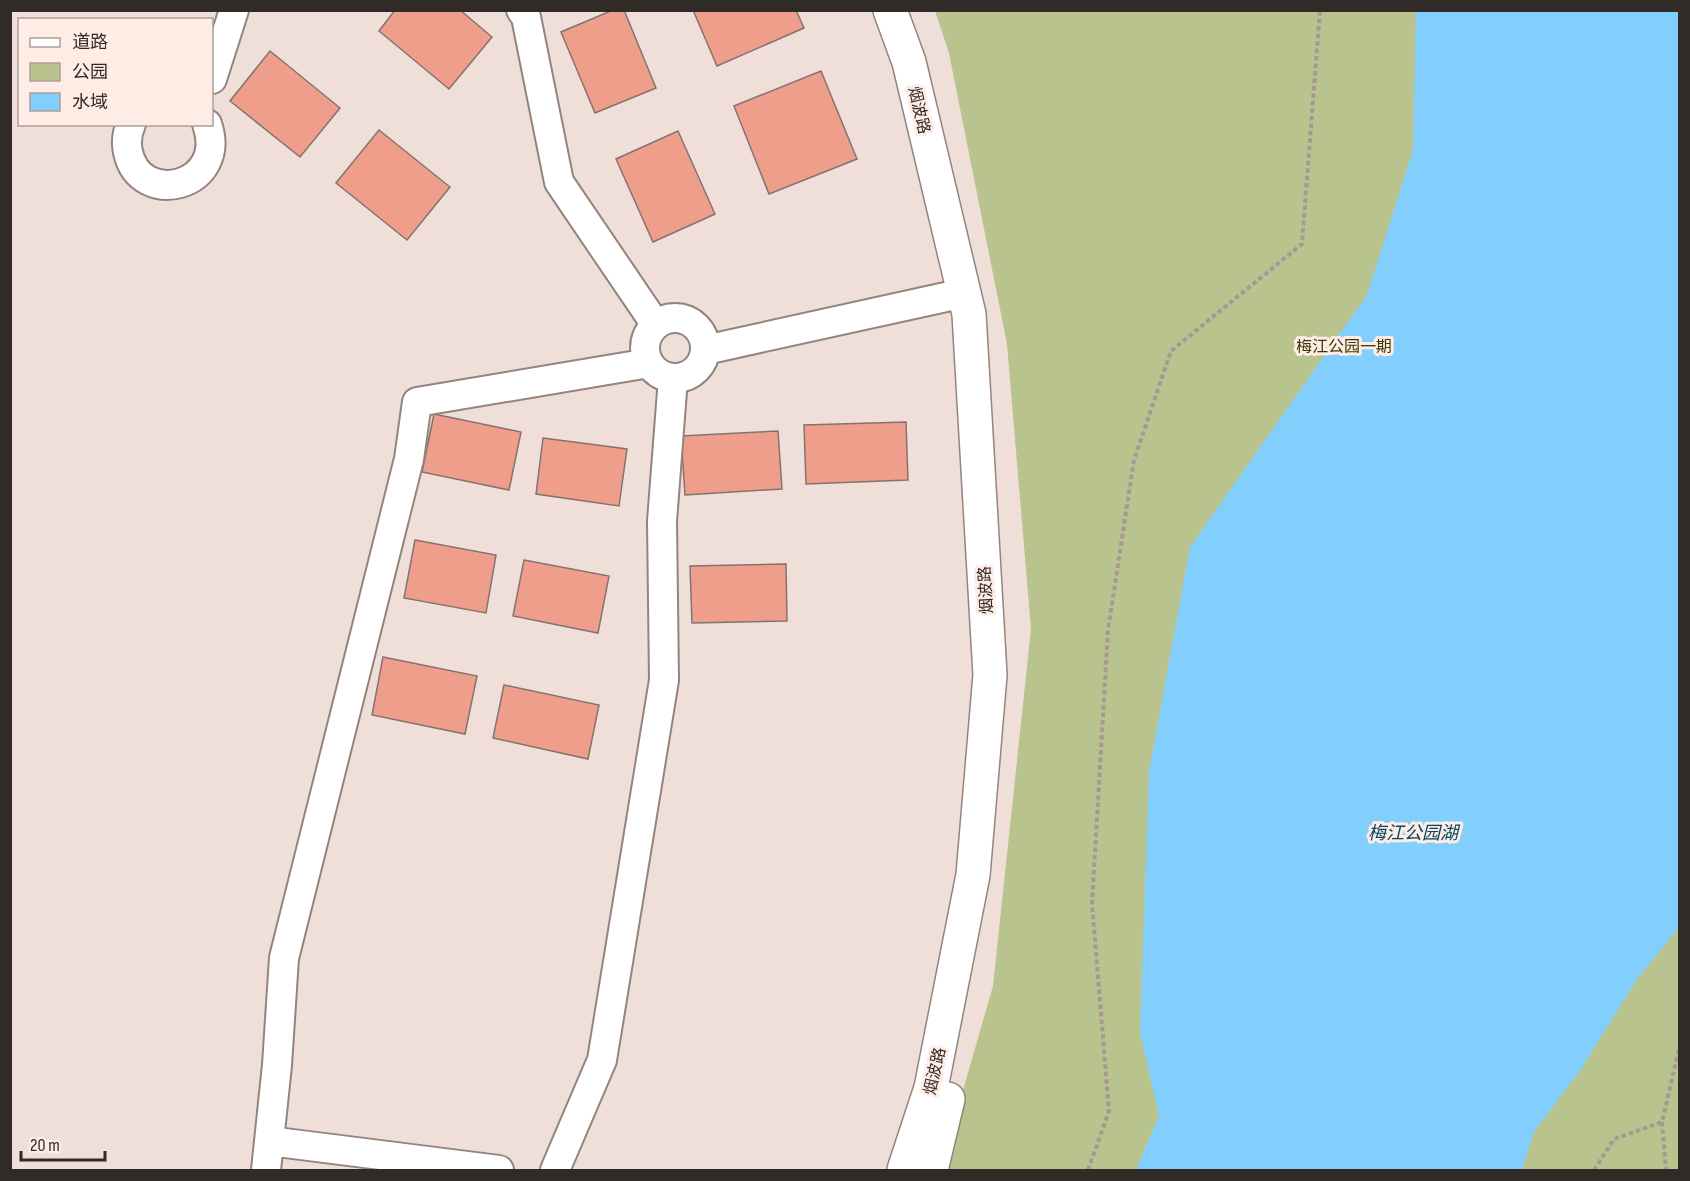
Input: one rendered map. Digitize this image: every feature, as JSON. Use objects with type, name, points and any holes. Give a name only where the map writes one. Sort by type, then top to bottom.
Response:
[{"type":"main road","name":"烟波路","points":[[890,10],[909,62],[969,314],[990,675],[973,875],[931,1088],[904,1170]]},
{"type":"main road","name":"烟波路","points":[[904,10],[954,156],[989,315],[1008,620],[1005,744],[973,981],[936,1157],[931,1170]]},
{"type":"street","points":[[213,76],[234,10]]},
{"type":"street","points":[[521,10],[526,17],[559,182],[656,325]]},
{"type":"street","points":[[130,126],[127,144],[129,159],[137,171],[149,180],[163,185],[176,185],[198,174],[206,163],[211,138],[208,126]]},
{"type":"street","points":[[705,350],[964,293]]},
{"type":"street","points":[[675,318],[686,320],[701,332],[705,350],[703,360],[691,374],[673,378],[664,376],[649,363],[645,353],[645,342],[656,325],[675,318]]},
{"type":"street","points":[[266,1170],[277,1065],[284,958],[409,459],[417,402],[649,363]]},
{"type":"street","points":[[555,1170],[602,1060],[664,680],[662,521],[673,378]]},
{"type":"street","points":[[269,1141],[499,1170]]},
{"type":"path","points":[[1088,1170],[1109,1111],[1092,904],[1108,630],[1134,460],[1171,351],[1302,244],[1320,10]]},
{"type":"path","points":[[1666,1170],[1662,1122],[1680,1045]]},
{"type":"path","points":[[1594,1170],[1614,1139],[1662,1122]]},
{"type":"green space","name":"梅江公园湖","points":[[935,11],[1679,11],[1679,1170],[940,1170],[993,986],[1031,629],[1007,344],[949,53]]},
{"type":"water","name":"梅江公园湖","points":[[1416,11],[1679,11],[1679,927],[1637,979],[1581,1069],[1534,1132],[1522,1170],[1136,1170],[1159,1116],[1140,1032],[1149,772],[1190,547],[1367,295],[1413,150]]},
{"type":"building","points":[[395,10],[460,10],[492,37],[449,89],[379,31]]},
{"type":"building","points":[[613,10],[624,10],[656,88],[595,113],[561,32]]},
{"type":"building","points":[[693,10],[796,10],[804,28],[717,66]]},
{"type":"building","points":[[270,51],[340,108],[300,157],[230,101]]},
{"type":"building","points":[[821,71],[857,159],[769,194],[734,106]]},
{"type":"building","points":[[379,130],[450,187],[407,240],[336,183]]},
{"type":"building","points":[[678,131],[715,214],[653,242],[616,159]]},
{"type":"building","points":[[434,414],[521,432],[509,490],[422,472]]},
{"type":"building","points":[[906,422],[908,480],[806,484],[804,425]]},
{"type":"building","points":[[778,431],[782,489],[685,495],[681,436]]},
{"type":"building","points":[[543,438],[627,449],[619,506],[536,494]]},
{"type":"building","points":[[415,540],[496,555],[486,613],[404,598]]},
{"type":"building","points":[[524,560],[609,576],[598,633],[513,616]]},
{"type":"building","points":[[786,564],[787,621],[692,623],[690,566]]},
{"type":"building","points":[[383,657],[477,676],[465,734],[372,715]]},
{"type":"building","points":[[504,685],[599,705],[588,759],[493,738]]},
{"type":"park label","name":"梅江公园一期","points":[[1344,346]]}]
